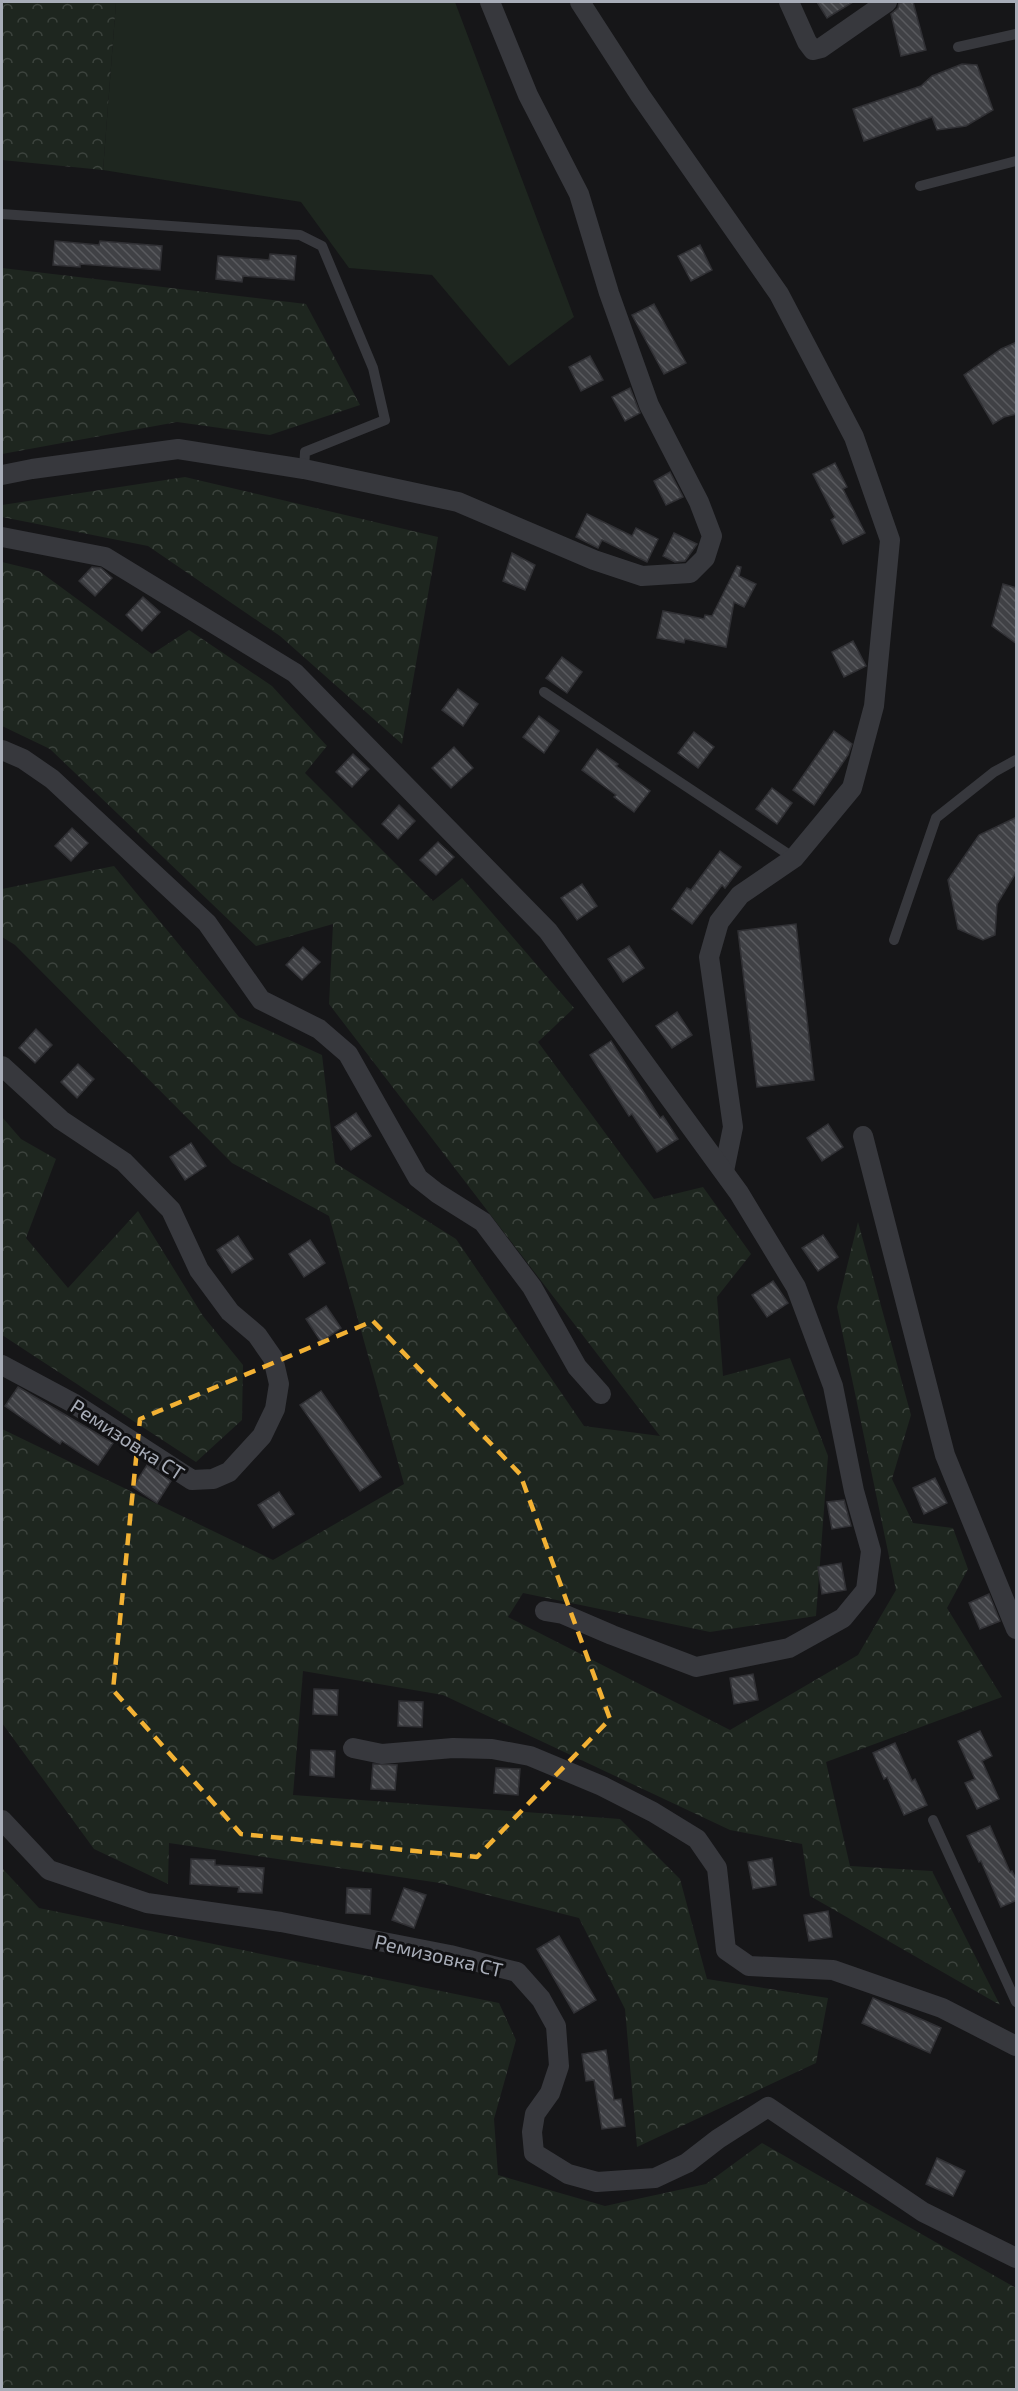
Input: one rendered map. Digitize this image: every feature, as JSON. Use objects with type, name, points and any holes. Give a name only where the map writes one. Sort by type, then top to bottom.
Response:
[{"type":"street","points":[[2,475],[178,449],[304,469],[458,502],[594,560],[642,576],[690,573],[705,558],[712,536],[699,502],[649,405],[609,293],[579,194],[528,95],[490,2]]},
{"type":"street","points":[[580,2],[640,95],[779,294],[854,437],[890,540],[874,706],[852,788],[794,858],[740,895],[719,922],[709,957],[733,1127],[724,1172]]},
{"type":"street","points":[[789,2],[813,50],[821,48],[887,2]]},
{"type":"street","points":[[2,537],[105,557],[295,673],[548,931],[739,1193],[796,1287],[833,1386],[854,1491],[871,1551],[866,1590],[843,1618],[789,1648],[696,1667],[563,1614],[545,1611]]},
{"type":"street","points":[[2,750],[23,759],[52,779],[207,923],[261,1000],[320,1029],[348,1054],[418,1178],[483,1222],[532,1287],[577,1367],[601,1395]]},
{"type":"street","name":"Ремизовка СТ","points":[[2,1066],[61,1120],[124,1162],[171,1210],[199,1270],[230,1312],[257,1335],[273,1358],[279,1384],[275,1409],[262,1436],[229,1472],[213,1479],[192,1480],[72,1403],[2,1365]]},
{"type":"street","points":[[863,1136],[945,1455],[1017,1629]]},
{"type":"street","points":[[353,1748],[382,1754],[453,1748],[492,1749],[530,1756],[602,1786],[653,1812],[697,1839],[717,1868],[726,1950],[749,1966],[833,1970],[942,2008],[1017,2046]]},
{"type":"street","name":"Ремизовка СТ","points":[[2,1820],[49,1870],[147,1903],[281,1922],[450,1954],[517,1972],[541,1999],[556,2026],[557,2036],[559,2066],[550,2093],[535,2114],[532,2132],[534,2153],[568,2174],[597,2182],[655,2178],[687,2163],[718,2139],[768,2107],[923,2212],[1017,2258]]},
{"type":"lane","points":[[958,47],[1017,34]]},
{"type":"lane","points":[[920,186],[1017,161]]},
{"type":"lane","points":[[2,214],[300,235],[322,246],[373,368],[385,420],[305,452],[304,469]]},
{"type":"lane","points":[[543,692],[794,858]]},
{"type":"lane","points":[[894,940],[936,818],[994,772],[1017,760]]},
{"type":"lane","points":[[933,1820],[1017,2002]]},
{"type":"highlighted area","points":[[373,1321],[520,1474],[610,1719],[477,1857],[241,1834],[113,1690],[140,1419]]},
{"type":"green space","points":[[2,2],[116,2],[103,170],[2,160]]},
{"type":"green space","points":[[116,2],[455,2],[574,317],[509,366],[432,275],[349,268],[301,202],[103,170]]},
{"type":"green space","points":[[2,268],[306,304],[360,405],[270,435],[177,422],[2,454]]},
{"type":"green space","points":[[185,477],[438,537],[402,744],[280,636],[148,546],[2,517],[2,505]]},
{"type":"green space","points":[[2,562],[39,571],[152,654],[189,630],[272,686],[327,746],[305,773],[433,901],[462,878],[574,1008],[538,1042],[654,1199],[703,1187],[751,1254],[717,1297],[723,1376],[790,1358],[828,1456],[816,1616],[710,1632],[523,1593],[508,1617],[730,1730],[858,1655],[896,1590],[837,1307],[858,1222],[911,1415],[892,1479],[913,1523],[953,1528],[968,1569],[947,1608],[1002,1697],[826,1762],[850,1866],[932,1871],[1000,2005],[810,1896],[802,1844],[730,1830],[443,1695],[303,1671],[293,1795],[620,1819],[680,1879],[707,1979],[828,1998],[816,2063],[637,2147],[625,2009],[579,1918],[440,1883],[169,1843],[168,1884],[94,1849],[2,1723],[2,1429],[273,1560],[404,1484],[329,1216],[232,1163],[15,945],[2,937],[2,889],[114,866],[239,1017],[322,1055],[335,1163],[456,1239],[584,1426],[660,1436],[329,1004],[333,924],[256,946],[50,749],[2,726]]},
{"type":"green space","points":[[2,1117],[21,1139],[56,1159],[26,1238],[68,1288],[138,1211],[203,1316],[243,1365],[242,1420],[196,1462],[2,1335]]},
{"type":"green space","points":[[2,1868],[39,1908],[499,2003],[516,2040],[494,2119],[498,2175],[605,2206],[706,2184],[762,2143],[1016,2288],[1016,2389],[2,2389]]},
{"type":"building","points":[[817,2],[853,2],[827,18]]},
{"type":"building","points":[[913,2],[926,50],[901,56],[891,14],[898,8],[899,3]]},
{"type":"building","points":[[962,64],[977,65],[993,110],[966,126],[937,130],[932,117],[864,141],[853,109],[921,86],[932,76]]},
{"type":"building","points":[[55,241],[99,245],[100,241],[162,246],[160,270],[80,264],[80,267],[53,265]]},
{"type":"building","points":[[700,245],[712,270],[691,281],[678,256]]},
{"type":"building","points":[[270,254],[296,256],[294,280],[243,276],[242,282],[216,279],[218,256],[269,260]]},
{"type":"building","points":[[654,304],[686,363],[664,374],[632,315]]},
{"type":"building","points":[[1017,342],[1017,414],[1004,417],[993,424],[964,375],[1001,349]]},
{"type":"building","points":[[590,356],[603,380],[581,391],[569,367]]},
{"type":"building","points":[[630,388],[640,413],[625,421],[612,397]]},
{"type":"building","points":[[835,463],[847,487],[843,489],[865,533],[843,544],[831,520],[835,517],[813,474]]},
{"type":"building","points":[[670,472],[683,497],[666,505],[654,481]]},
{"type":"building","points":[[587,514],[632,536],[636,528],[658,539],[647,562],[602,540],[598,548],[576,537]]},
{"type":"building","points":[[674,533],[697,544],[685,561],[675,562],[663,556]]},
{"type":"building","points":[[512,553],[535,565],[525,590],[503,581]]},
{"type":"building","points":[[737,566],[741,567],[739,576],[756,584],[744,607],[734,602],[726,647],[685,639],[684,643],[657,638],[663,611],[704,619],[705,615],[712,616]]},
{"type":"building","points":[[92,567],[101,568],[112,578],[95,596],[79,581]]},
{"type":"building","points":[[1003,584],[1017,588],[1017,644],[992,626]]},
{"type":"building","points":[[143,597],[160,612],[142,631],[126,615]]},
{"type":"building","points":[[853,641],[866,666],[844,677],[832,652]]},
{"type":"building","points":[[562,657],[582,672],[567,693],[546,678]]},
{"type":"building","points":[[458,689],[478,704],[463,726],[442,710]]},
{"type":"building","points":[[539,716],[559,731],[544,753],[523,737]]},
{"type":"building","points":[[834,731],[852,744],[848,755],[814,805],[793,790]]},
{"type":"building","points":[[694,732],[714,747],[698,768],[678,753]]},
{"type":"building","points":[[454,747],[473,768],[451,788],[432,768]]},
{"type":"building","points":[[597,749],[650,791],[634,812],[614,797],[616,795],[582,770]]},
{"type":"building","points":[[353,754],[369,769],[352,787],[336,772]]},
{"type":"building","points":[[772,788],[792,803],[777,824],[756,809]]},
{"type":"building","points":[[399,805],[415,821],[398,839],[382,824]]},
{"type":"building","points":[[1017,817],[1017,871],[997,904],[995,935],[983,940],[958,929],[948,880],[979,835]]},
{"type":"building","points":[[72,828],[88,843],[71,861],[55,846]]},
{"type":"building","points":[[438,842],[454,857],[436,875],[420,860]]},
{"type":"building","points":[[720,851],[741,867],[725,888],[722,885],[692,924],[672,909],[687,888],[691,890]]},
{"type":"building","points":[[582,884],[597,906],[577,920],[561,898]]},
{"type":"building","points":[[796,924],[814,1080],[757,1087],[738,931]]},
{"type":"building","points":[[629,946],[644,968],[623,982],[608,959]]},
{"type":"building","points":[[303,947],[320,962],[302,980],[286,965]]},
{"type":"building","points":[[677,1012],[692,1035],[672,1048],[656,1026]]},
{"type":"building","points":[[36,1029],[52,1045],[35,1063],[19,1048]]},
{"type":"building","points":[[611,1041],[660,1118],[663,1116],[678,1139],[657,1152],[632,1114],[629,1116],[590,1055]]},
{"type":"building","points":[[78,1064],[94,1079],[77,1098],[61,1082]]},
{"type":"building","points":[[356,1113],[371,1136],[351,1150],[335,1127]]},
{"type":"building","points":[[828,1124],[843,1147],[822,1161],[807,1138]]},
{"type":"building","points":[[191,1143],[206,1166],[185,1180],[170,1157]]},
{"type":"building","points":[[823,1235],[838,1257],[818,1271],[802,1248]]},
{"type":"building","points":[[238,1236],[253,1259],[232,1273],[217,1250]]},
{"type":"building","points":[[310,1240],[325,1263],[304,1277],[289,1254]]},
{"type":"building","points":[[773,1281],[788,1303],[767,1317],[752,1295]]},
{"type":"building","points":[[326,1306],[341,1328],[321,1342],[306,1319]]},
{"type":"building","points":[[18,1387],[113,1443],[98,1465],[62,1441],[60,1444],[5,1406]]},
{"type":"building","points":[[321,1391],[381,1477],[360,1491],[300,1405]]},
{"type":"building","points":[[147,1465],[171,1481],[157,1503],[133,1487]]},
{"type":"building","points":[[935,1478],[947,1503],[924,1514],[913,1488]]},
{"type":"building","points":[[279,1492],[294,1514],[273,1528],[258,1505]]},
{"type":"building","points":[[844,1500],[851,1526],[832,1529],[827,1502]]},
{"type":"building","points":[[841,1563],[846,1590],[822,1594],[818,1567]]},
{"type":"building","points":[[989,1594],[1000,1621],[980,1629],[969,1603]]},
{"type":"building","points":[[753,1674],[758,1700],[734,1704],[730,1678]]},
{"type":"building","points":[[314,1689],[338,1690],[337,1715],[313,1714]]},
{"type":"building","points":[[399,1701],[423,1702],[422,1727],[398,1726]]},
{"type":"building","points":[[980,1731],[992,1756],[982,1761],[999,1799],[977,1809],[965,1783],[975,1779],[958,1741]]},
{"type":"building","points":[[895,1743],[912,1781],[915,1779],[927,1805],[904,1815],[873,1753]]},
{"type":"building","points":[[311,1750],[335,1751],[334,1777],[310,1775]]},
{"type":"building","points":[[373,1764],[397,1765],[395,1790],[371,1789]]},
{"type":"building","points":[[496,1768],[520,1769],[518,1795],[494,1793]]},
{"type":"building","points":[[990,1826],[1010,1872],[1012,1871],[1017,1881],[1017,1900],[1001,1907],[981,1861],[979,1862],[967,1836]]},
{"type":"building","points":[[772,1858],[776,1885],[753,1889],[748,1862]]},
{"type":"building","points":[[191,1859],[215,1860],[215,1865],[264,1868],[262,1893],[238,1892],[239,1887],[190,1884]]},
{"type":"building","points":[[347,1888],[371,1889],[370,1914],[346,1913]]},
{"type":"building","points":[[404,1888],[426,1895],[414,1928],[392,1920]]},
{"type":"building","points":[[828,1911],[832,1937],[809,1941],[804,1915]]},
{"type":"building","points":[[559,1936],[596,2000],[574,2013],[537,1949]]},
{"type":"building","points":[[873,1998],[941,2028],[930,2053],[862,2023]]},
{"type":"building","points":[[606,2050],[614,2100],[621,2099],[625,2126],[602,2129],[594,2080],[586,2081],[582,2054]]},
{"type":"building","points":[[937,2158],[965,2171],[953,2196],[926,2184]]}]
